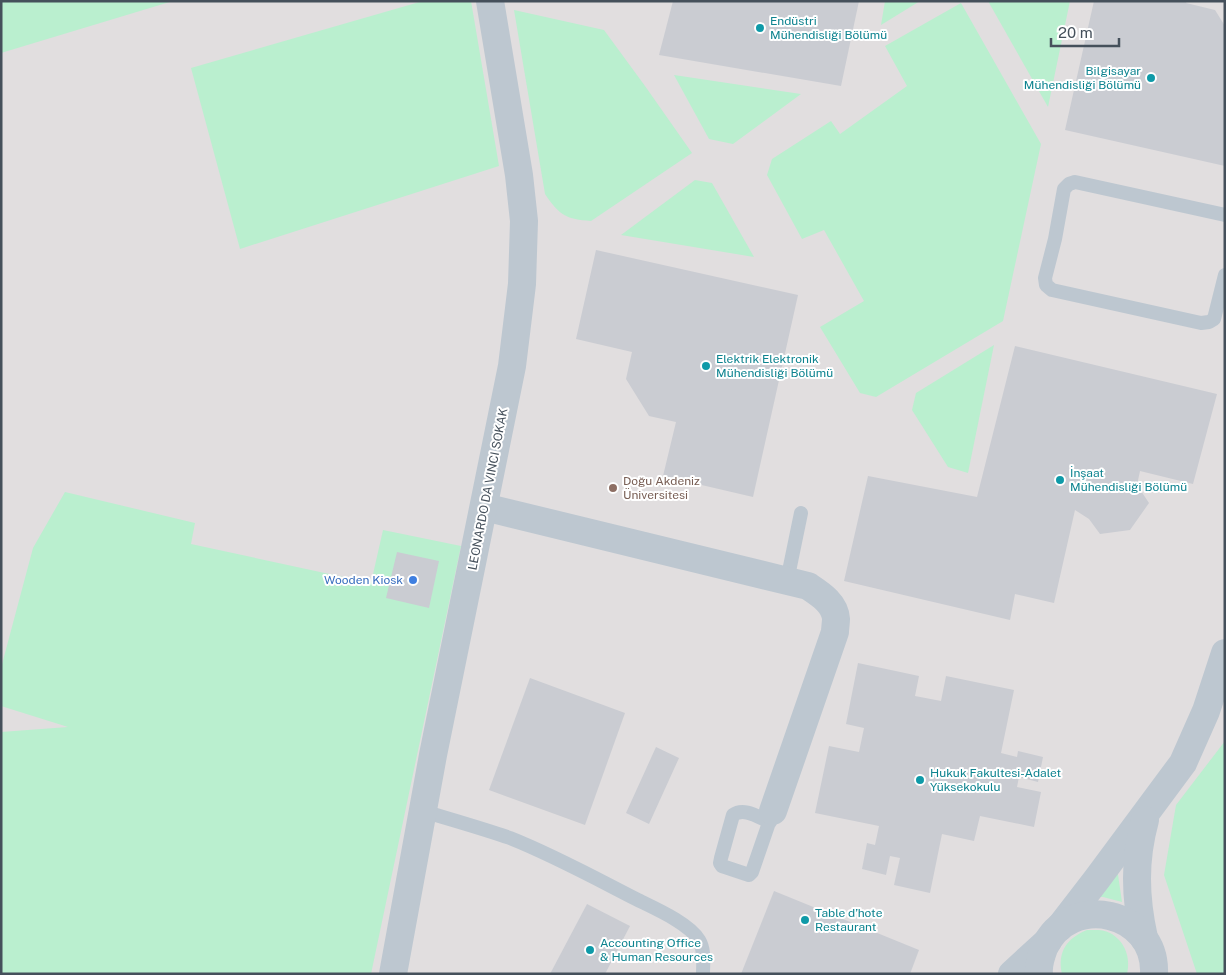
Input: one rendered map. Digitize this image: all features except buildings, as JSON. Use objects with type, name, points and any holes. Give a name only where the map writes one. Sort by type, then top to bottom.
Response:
[{"type":"street","name":"LEONARDO DA VINCI SOKAK","points":[[393,974],[423,811],[512,366],[522,284],[524,220],[519,175],[490,1]]},
{"type":"street","points":[[484,507],[808,586],[822,594],[831,605],[836,619],[835,632],[771,816]]},
{"type":"street","points":[[1039,974],[1041,954],[1054,934],[1097,880],[1183,763],[1206,712],[1225,653]]},
{"type":"street","points":[[1147,811],[1141,834],[1136,871],[1138,901],[1150,954]]},
{"type":"street","points":[[1012,974],[1073,918],[1088,914],[1104,914],[1119,918],[1133,926],[1165,974]]},
{"type":"lane","points":[[1224,283],[1221,308],[1210,322],[1201,323],[1052,290],[1046,285],[1045,278],[1055,239],[1064,189],[1069,184],[1075,182],[1225,216]]},
{"type":"lane","points":[[788,581],[800,513]]},
{"type":"lane","points":[[423,811],[510,838],[596,878],[680,923],[699,940],[703,951],[703,974]]},
{"type":"lane","points":[[743,811],[771,816],[752,872],[749,875],[722,866],[720,863],[721,858],[733,815],[743,811]]},
{"type":"shaded area","name":"Doğu Akdeniz Üniversitesi","points":[[1,1],[1225,1],[1225,974],[1,974]]},
{"type":"green space","points":[[1,1],[173,1],[1,53]]},
{"type":"green space","points":[[423,1],[471,1],[499,166],[240,249],[191,68]]},
{"type":"green space","points":[[885,1],[920,1],[881,25]]},
{"type":"green space","points":[[988,1],[1070,1],[1048,107]]},
{"type":"green space","points":[[961,3],[1041,144],[1003,321],[876,397],[860,393],[820,327],[864,301],[824,230],[802,239],[767,175],[772,159],[831,121],[840,134],[907,86],[885,46]]},
{"type":"green space","points":[[514,10],[604,30],[692,153],[591,221],[575,219],[560,212],[545,194]]},
{"type":"green space","points":[[674,75],[801,94],[733,144],[709,139]]},
{"type":"green space","points":[[695,180],[712,183],[754,257],[621,235]]},
{"type":"green space","points":[[994,345],[968,473],[948,467],[912,410],[916,393]]},
{"type":"green space","points":[[65,492],[195,523],[191,544],[371,583],[383,530],[461,546],[371,974],[1,974],[1,732],[68,727],[1,706],[1,668],[33,548]]},
{"type":"green space","points":[[1225,741],[1225,974],[1197,974],[1164,875],[1176,805]]},
{"type":"green space","points":[[1116,861],[1122,902],[1103,897],[1082,897]]},
{"type":"green space","points":[[1087,930],[1107,932],[1120,941],[1126,950],[1127,974],[1062,974],[1061,959],[1065,947],[1074,937]]},
{"type":"place","name":"Endüstri Mühendisliği Bölümü","points":[[760,28]]},
{"type":"place","name":"Bilgisayar Mühendisliği Bölümü","points":[[1151,78]]},
{"type":"place","name":"Elektrik Elektronik Mühendisliği Bölümü","points":[[706,366]]},
{"type":"place","name":"İnşaat Mühendisliği Bölümü","points":[[1060,480]]},
{"type":"place","name":"Doğu Akdeniz Üniversitesi","points":[[613,488]]},
{"type":"place","name":"Wooden Kiosk","points":[[413,580]]},
{"type":"place","name":"Hukuk Fakultesi-Adalet Yüksekokulu","points":[[920,780]]},
{"type":"place","name":"Table d’hote Restaurant","points":[[805,920]]},
{"type":"place","name":"Accounting Office & Human Resources","points":[[590,950]]}]
